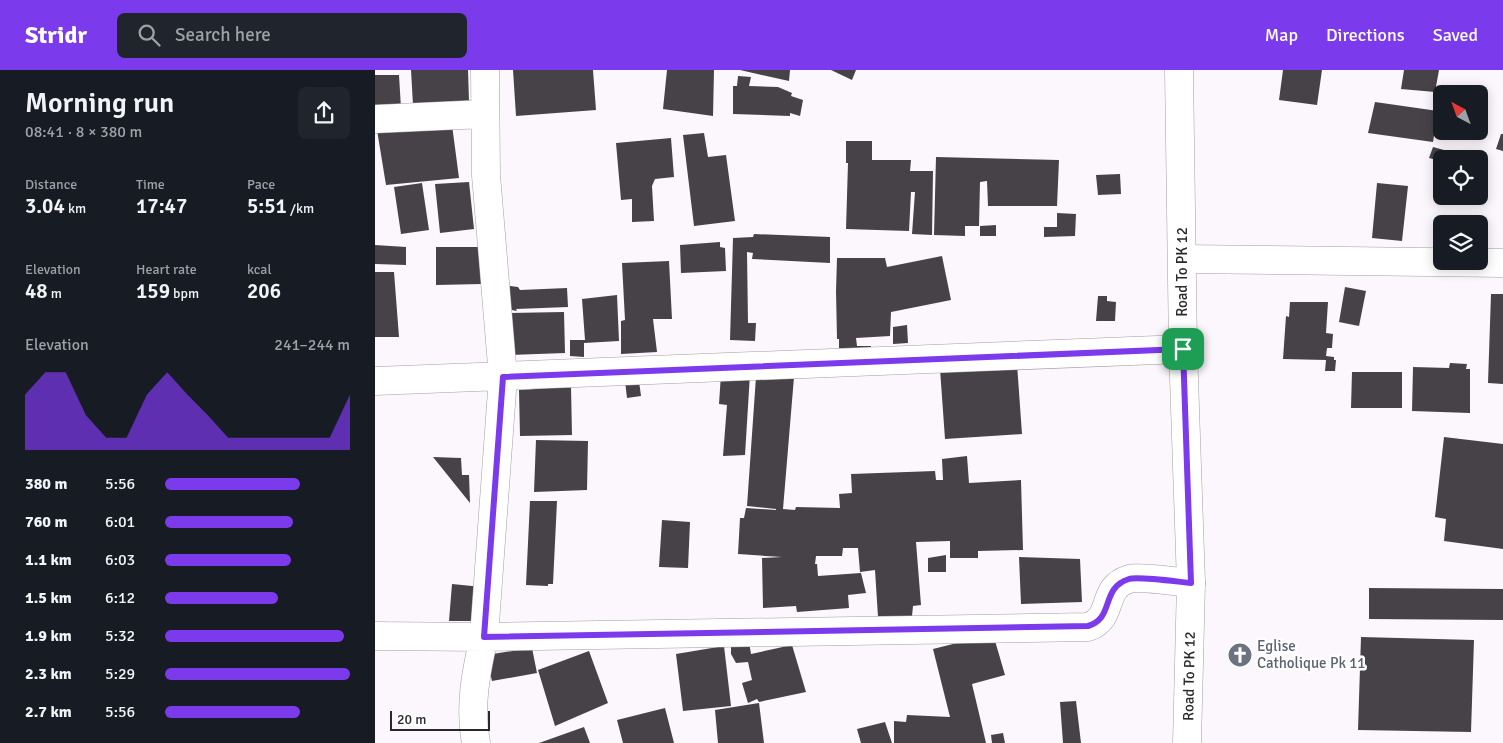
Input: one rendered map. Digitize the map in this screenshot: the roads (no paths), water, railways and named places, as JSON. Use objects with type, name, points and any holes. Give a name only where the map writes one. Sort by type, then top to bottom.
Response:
[{"type":"street","points":[[476,743],[472,722],[476,675],[484,637],[503,377],[486,175],[485,70]]},
{"type":"street","name":"Road To PK 12","points":[[1179,70],[1183,349],[1191,583],[1187,743]]},
{"type":"street","points":[[375,119],[484,114]]},
{"type":"street","points":[[1183,259],[1503,263]]},
{"type":"street","points":[[375,381],[1183,349]]},
{"type":"street","points":[[375,636],[484,637],[1088,626],[1096,624],[1102,618],[1112,590],[1131,578],[1191,583]]},
{"type":"place","name":"Eglise Catholique Pk 11","points":[[1240,655]]}]
